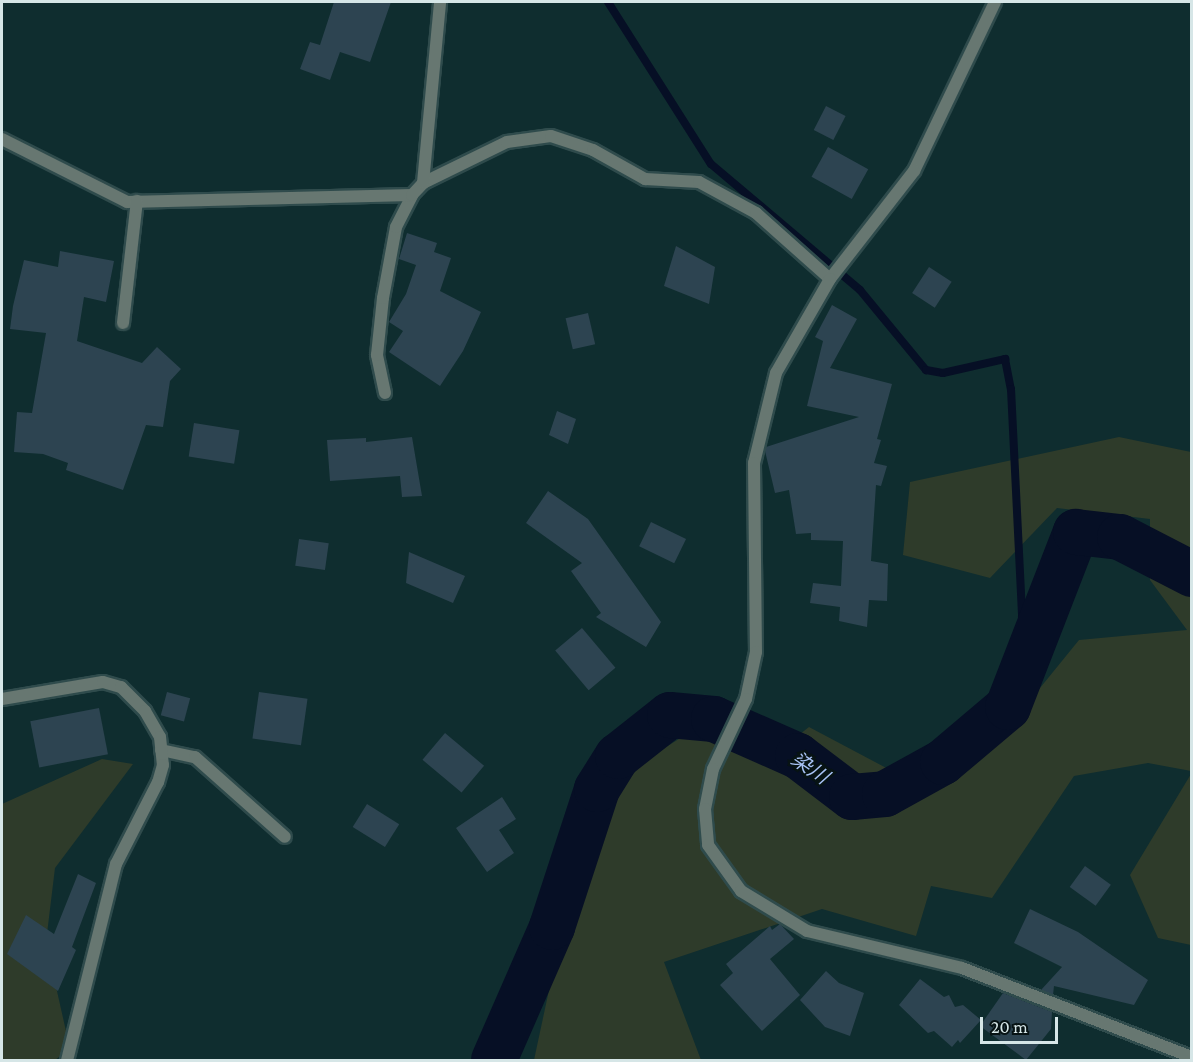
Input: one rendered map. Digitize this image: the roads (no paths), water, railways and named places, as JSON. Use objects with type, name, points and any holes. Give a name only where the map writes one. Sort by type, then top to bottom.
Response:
[{"type":"street","points":[[423,183],[440,2]]},
{"type":"street","points":[[995,2],[914,171],[830,279],[776,373],[754,463],[756,652],[746,699],[713,769],[705,809],[708,845],[741,891],[807,931],[962,968],[1191,1057]]},
{"type":"street","points":[[385,393],[377,355],[383,298],[396,227],[412,195],[423,183],[507,142],[551,136],[593,150],[645,179],[699,182],[756,213],[830,279]]},
{"type":"street","points":[[2,139],[127,202],[412,195]]},
{"type":"street","points":[[123,323],[137,201]]},
{"type":"street","points":[[2,699],[103,682],[121,687],[145,711],[160,737],[158,782],[116,864],[67,1060]]},
{"type":"street","points":[[161,750],[195,757],[285,837]]},
{"type":"waterway","points":[[608,2],[711,164],[860,290],[926,370],[943,373],[1005,359],[1011,389],[1022,616],[1040,621]]},
{"type":"waterway","name":"染川","points":[[494,1060],[552,927],[597,789],[618,756],[670,715],[714,719],[798,756],[852,797],[885,794],[943,762],[1008,707],[1076,532],[1120,537],[1192,574]]}]
